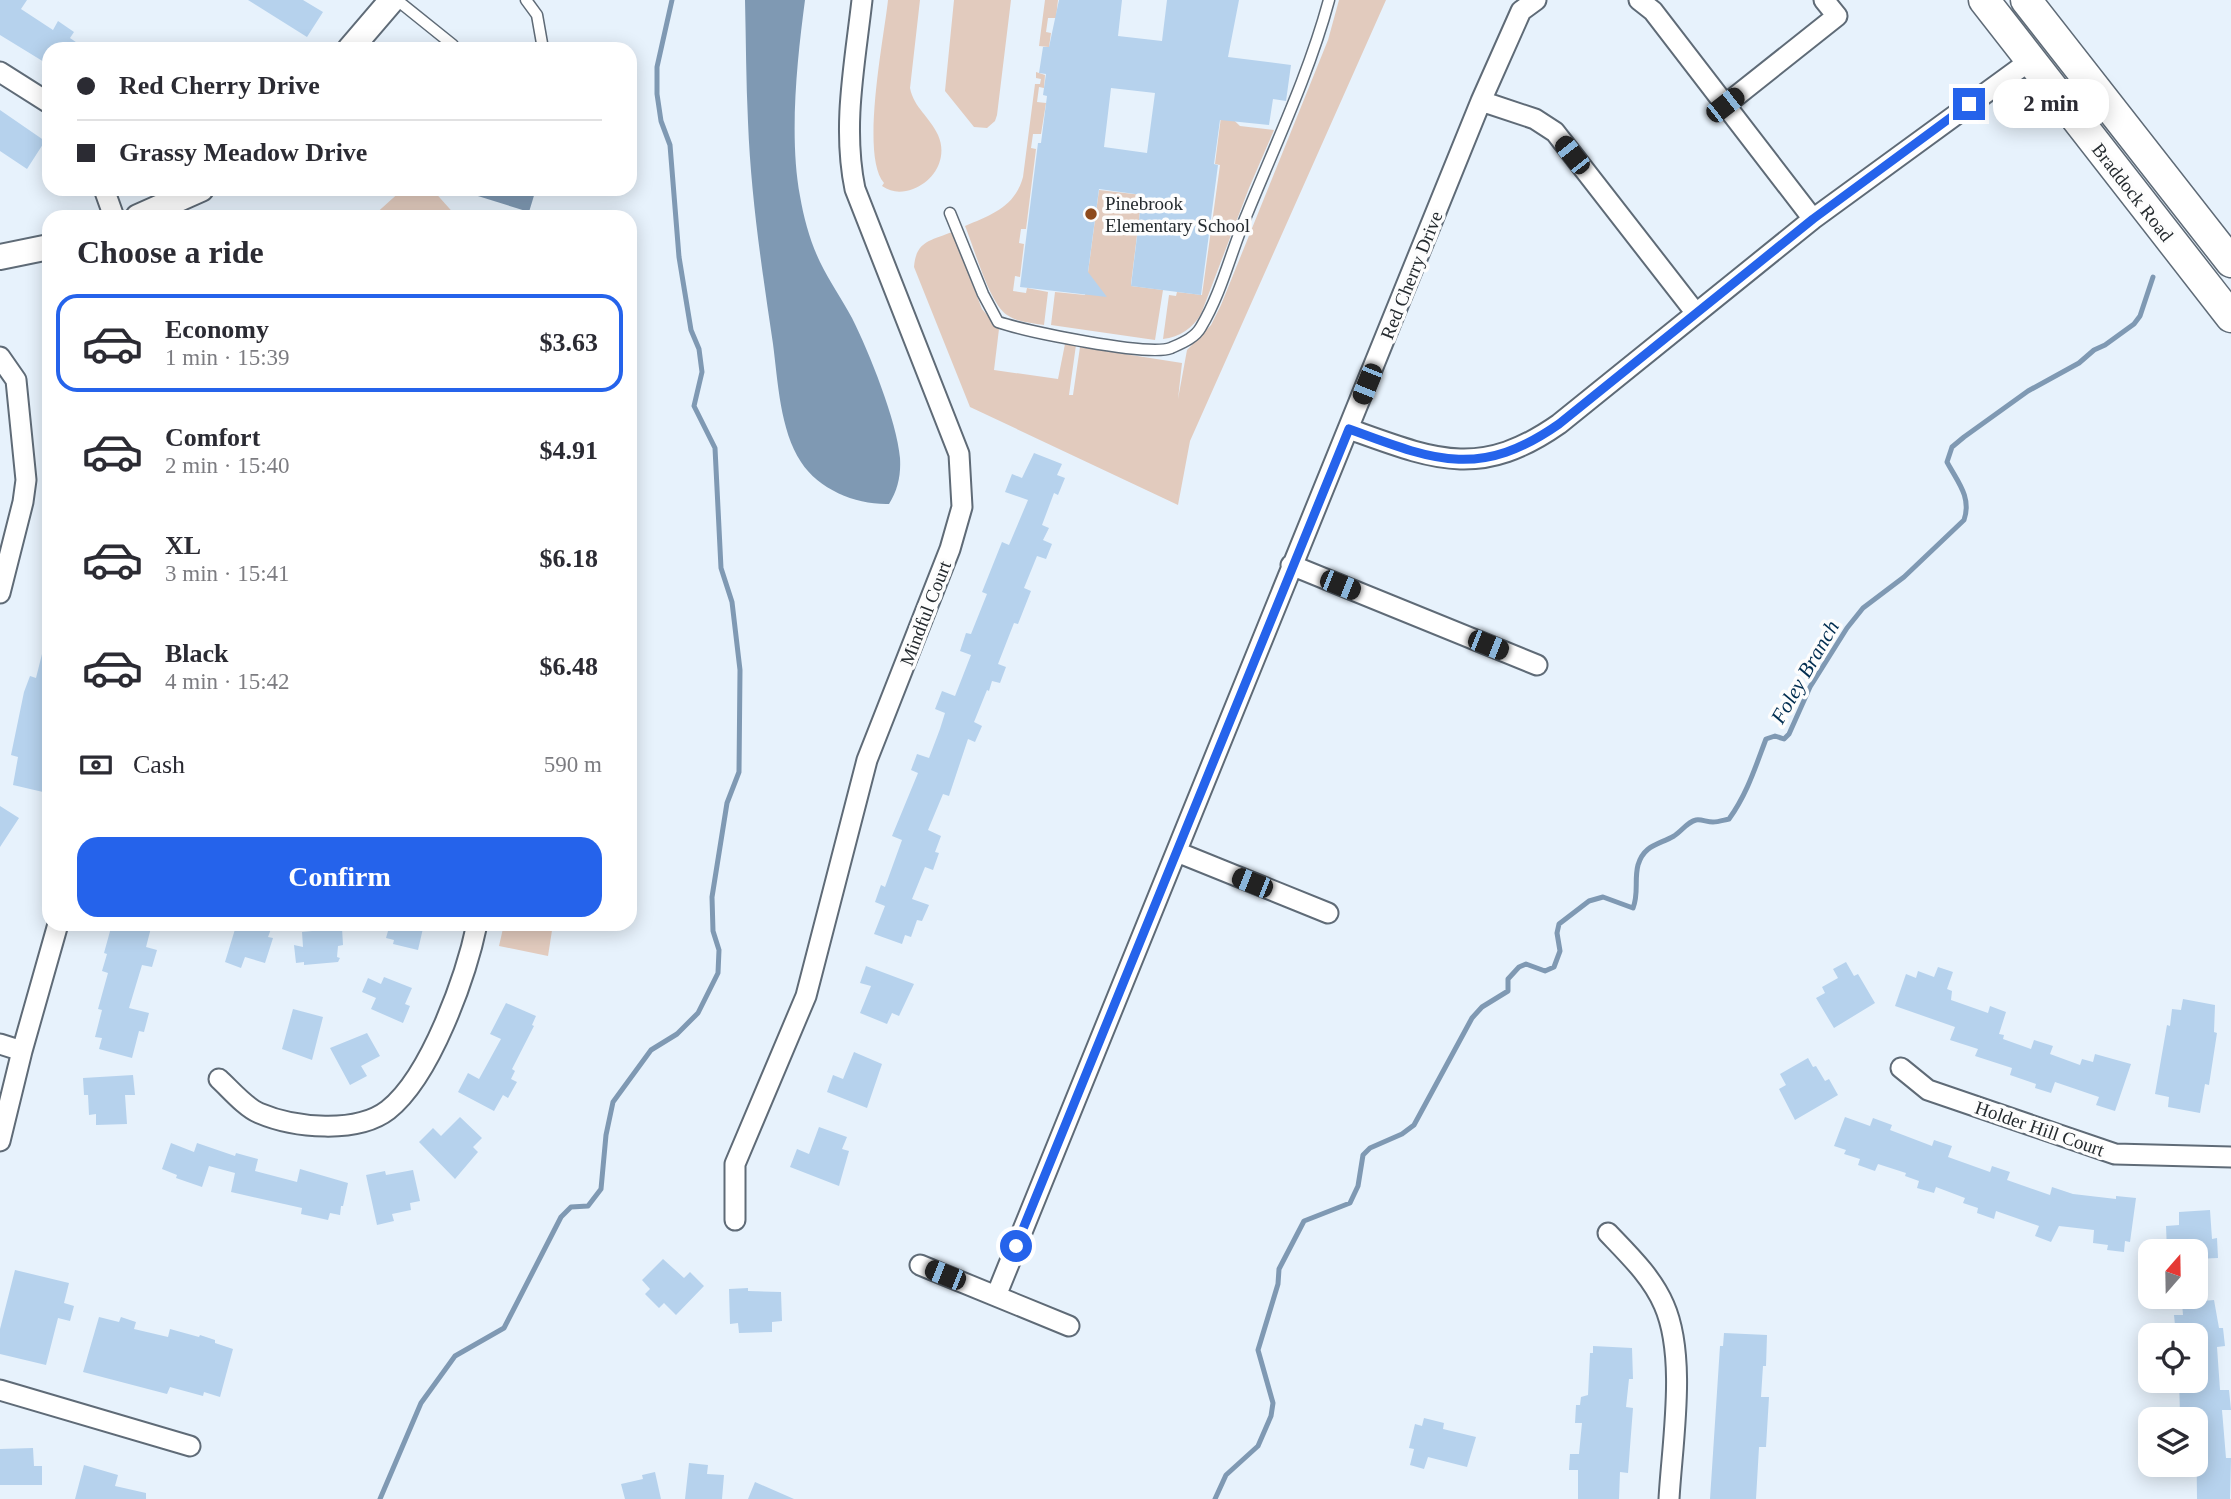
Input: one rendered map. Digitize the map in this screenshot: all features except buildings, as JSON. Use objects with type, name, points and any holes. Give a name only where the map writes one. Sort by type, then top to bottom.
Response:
[{"type":"main road","name":"Braddock Road","points":[[1984,0],[2231,317]]},
{"type":"main road","name":"Braddock Road","points":[[2026,0],[2231,263]]},
{"type":"main road","points":[[2031,60],[2041,62],[2066,83],[2145,184],[2207,246],[2231,263]]},
{"type":"street","points":[[356,42],[394,0]]},
{"type":"street","name":"Mindful Court","points":[[735,1220],[735,1164],[806,996],[867,760],[950,549],[962,508],[959,454],[855,189],[848,158],[849,119],[862,0]]},
{"type":"street","name":"Red Cherry Drive","points":[[996,1296],[1481,101],[1521,11],[1536,0]]},
{"type":"street","points":[[1639,0],[1653,11],[1813,219]]},
{"type":"street","points":[[1725,105],[1837,16],[1824,0]]},
{"type":"street","points":[[1349,429],[1419,454],[1459,459],[1493,458],[1530,444],[1559,424],[1813,219],[2031,60]]},
{"type":"street","points":[[0,72],[42,99]]},
{"type":"street","points":[[1481,101],[1535,118],[1555,132],[1695,312]]},
{"type":"street","points":[[154,210],[185,196]]},
{"type":"street","points":[[0,257],[42,248]]},
{"type":"street","points":[[0,357],[16,380],[26,480],[0,593]]},
{"type":"street","points":[[1291,565],[1537,665]]},
{"type":"street","points":[[1177,852],[1328,913]]},
{"type":"street","points":[[0,1141],[56,931]]},
{"type":"street","points":[[219,1079],[257,1113],[309,1125],[337,1127],[364,1123],[388,1110],[411,1086],[427,1058],[457,994],[475,931]]},
{"type":"street","points":[[0,1044],[22,1051]]},
{"type":"street","name":"Holder Hill Court","points":[[1901,1068],[1928,1090],[2115,1154],[2231,1157]]},
{"type":"street","points":[[1608,1233],[1642,1269],[1664,1305],[1672,1332],[1676,1360],[1669,1499]]},
{"type":"street","points":[[920,1265],[1069,1326]]},
{"type":"street","points":[[0,1390],[190,1446]]},
{"type":"lane","points":[[394,0],[449,42]]},
{"type":"lane","points":[[526,0],[537,15],[542,42]]},
{"type":"lane","points":[[950,213],[998,322],[1028,331],[1126,347],[1167,349],[1189,339],[1199,330],[1212,305],[1245,218],[1299,93],[1329,0]]},
{"type":"shaded area","points":[[888,0],[920,0],[910,88],[941,143],[940,160],[933,174],[921,185],[901,192],[882,186],[884,183],[877,169],[874,148],[876,96]]},
{"type":"shaded area","points":[[954,0],[1011,0],[997,115],[987,128],[974,127],[945,91]]},
{"type":"shaded area","points":[[1045,0],[1058,0],[1056,18],[1048,18],[1046,32],[1051,33],[1049,47],[1039,46]]},
{"type":"shaded area","points":[[1339,0],[1386,0],[1190,441],[1178,505],[970,407],[914,267],[921,247],[952,232],[982,309],[999,329],[994,370],[1058,379],[1065,344],[1076,345],[1069,395],[1073,395],[1080,347],[1182,363],[1178,399],[1187,350],[1211,325],[1221,305],[1328,40]]},
{"type":"shaded area","points":[[1036,72],[1045,75],[1044,88],[1039,87],[1037,102],[1046,103],[1041,134],[1033,134],[1031,148],[1036,149],[1026,229],[1021,229],[1019,243],[1024,244],[1020,277],[1015,276],[1013,291],[1026,293],[1027,288],[1048,292],[1044,325],[1015,319],[1000,309],[988,287],[965,226],[1001,209],[1019,187],[1023,177],[1035,84],[1040,84],[1041,79],[1036,78]]},
{"type":"shaded area","points":[[1222,109],[1240,126],[1274,130],[1201,314],[1185,331],[1163,339],[1169,295],[1176,296],[1177,292],[1202,295],[1220,165],[1215,164]]},
{"type":"shaded area","points":[[1099,190],[1142,195],[1131,286],[1163,290],[1155,340],[1051,325],[1055,292],[1085,295]]},
{"type":"shaded area","points":[[395,196],[438,196],[451,210],[380,210]]},
{"type":"shaded area","points":[[502,931],[552,931],[548,956],[499,946]]},
{"type":"water","points":[[745,0],[805,0],[797,73],[795,124],[800,196],[816,254],[859,332],[894,425],[900,470],[897,488],[889,504],[852,499],[818,481],[801,462],[784,421],[752,178],[747,107]]},
{"type":"water","points":[[478,196],[534,196],[530,210]]},
{"type":"waterway","points":[[380,1499],[421,1403],[455,1356],[504,1328],[561,1217],[571,1207],[588,1206],[601,1189],[606,1135],[613,1102],[651,1050],[677,1034],[698,1013],[718,973],[719,950],[713,931],[712,897],[727,803],[739,772],[740,670],[732,602],[721,568],[715,448],[694,406],[702,372],[699,349],[691,330],[679,257],[670,145],[661,121],[657,94],[657,67],[672,0]]},
{"type":"waterway","name":"Foley Branch","points":[[1215,1499],[1226,1475],[1258,1446],[1271,1416],[1273,1403],[1258,1350],[1278,1284],[1279,1269],[1304,1221],[1350,1203],[1358,1186],[1363,1155],[1370,1148],[1402,1134],[1414,1125],[1472,1018],[1482,1007],[1508,991],[1508,979],[1519,967],[1526,964],[1545,971],[1554,967],[1560,951],[1557,933],[1559,924],[1589,901],[1603,897],[1633,908],[1638,865],[1648,849],[1674,836],[1693,821],[1715,822],[1729,819],[1746,790],[1766,739],[1775,736],[1784,739],[1789,734],[1810,687],[1847,628],[1863,608],[1904,577],[1964,520],[1965,497],[1947,462],[1952,447],[2028,391],[2079,363],[2134,324],[2140,316],[2153,277]]},
{"type":"place","name":"Pinebrook Elementary School","points":[[1091,214]]},
{"type":"route","points":[[1016,1246],[1291,565],[1349,429],[1419,454],[1459,459],[1493,458],[1530,444],[1559,424],[1813,219],[1969,104]]}]
